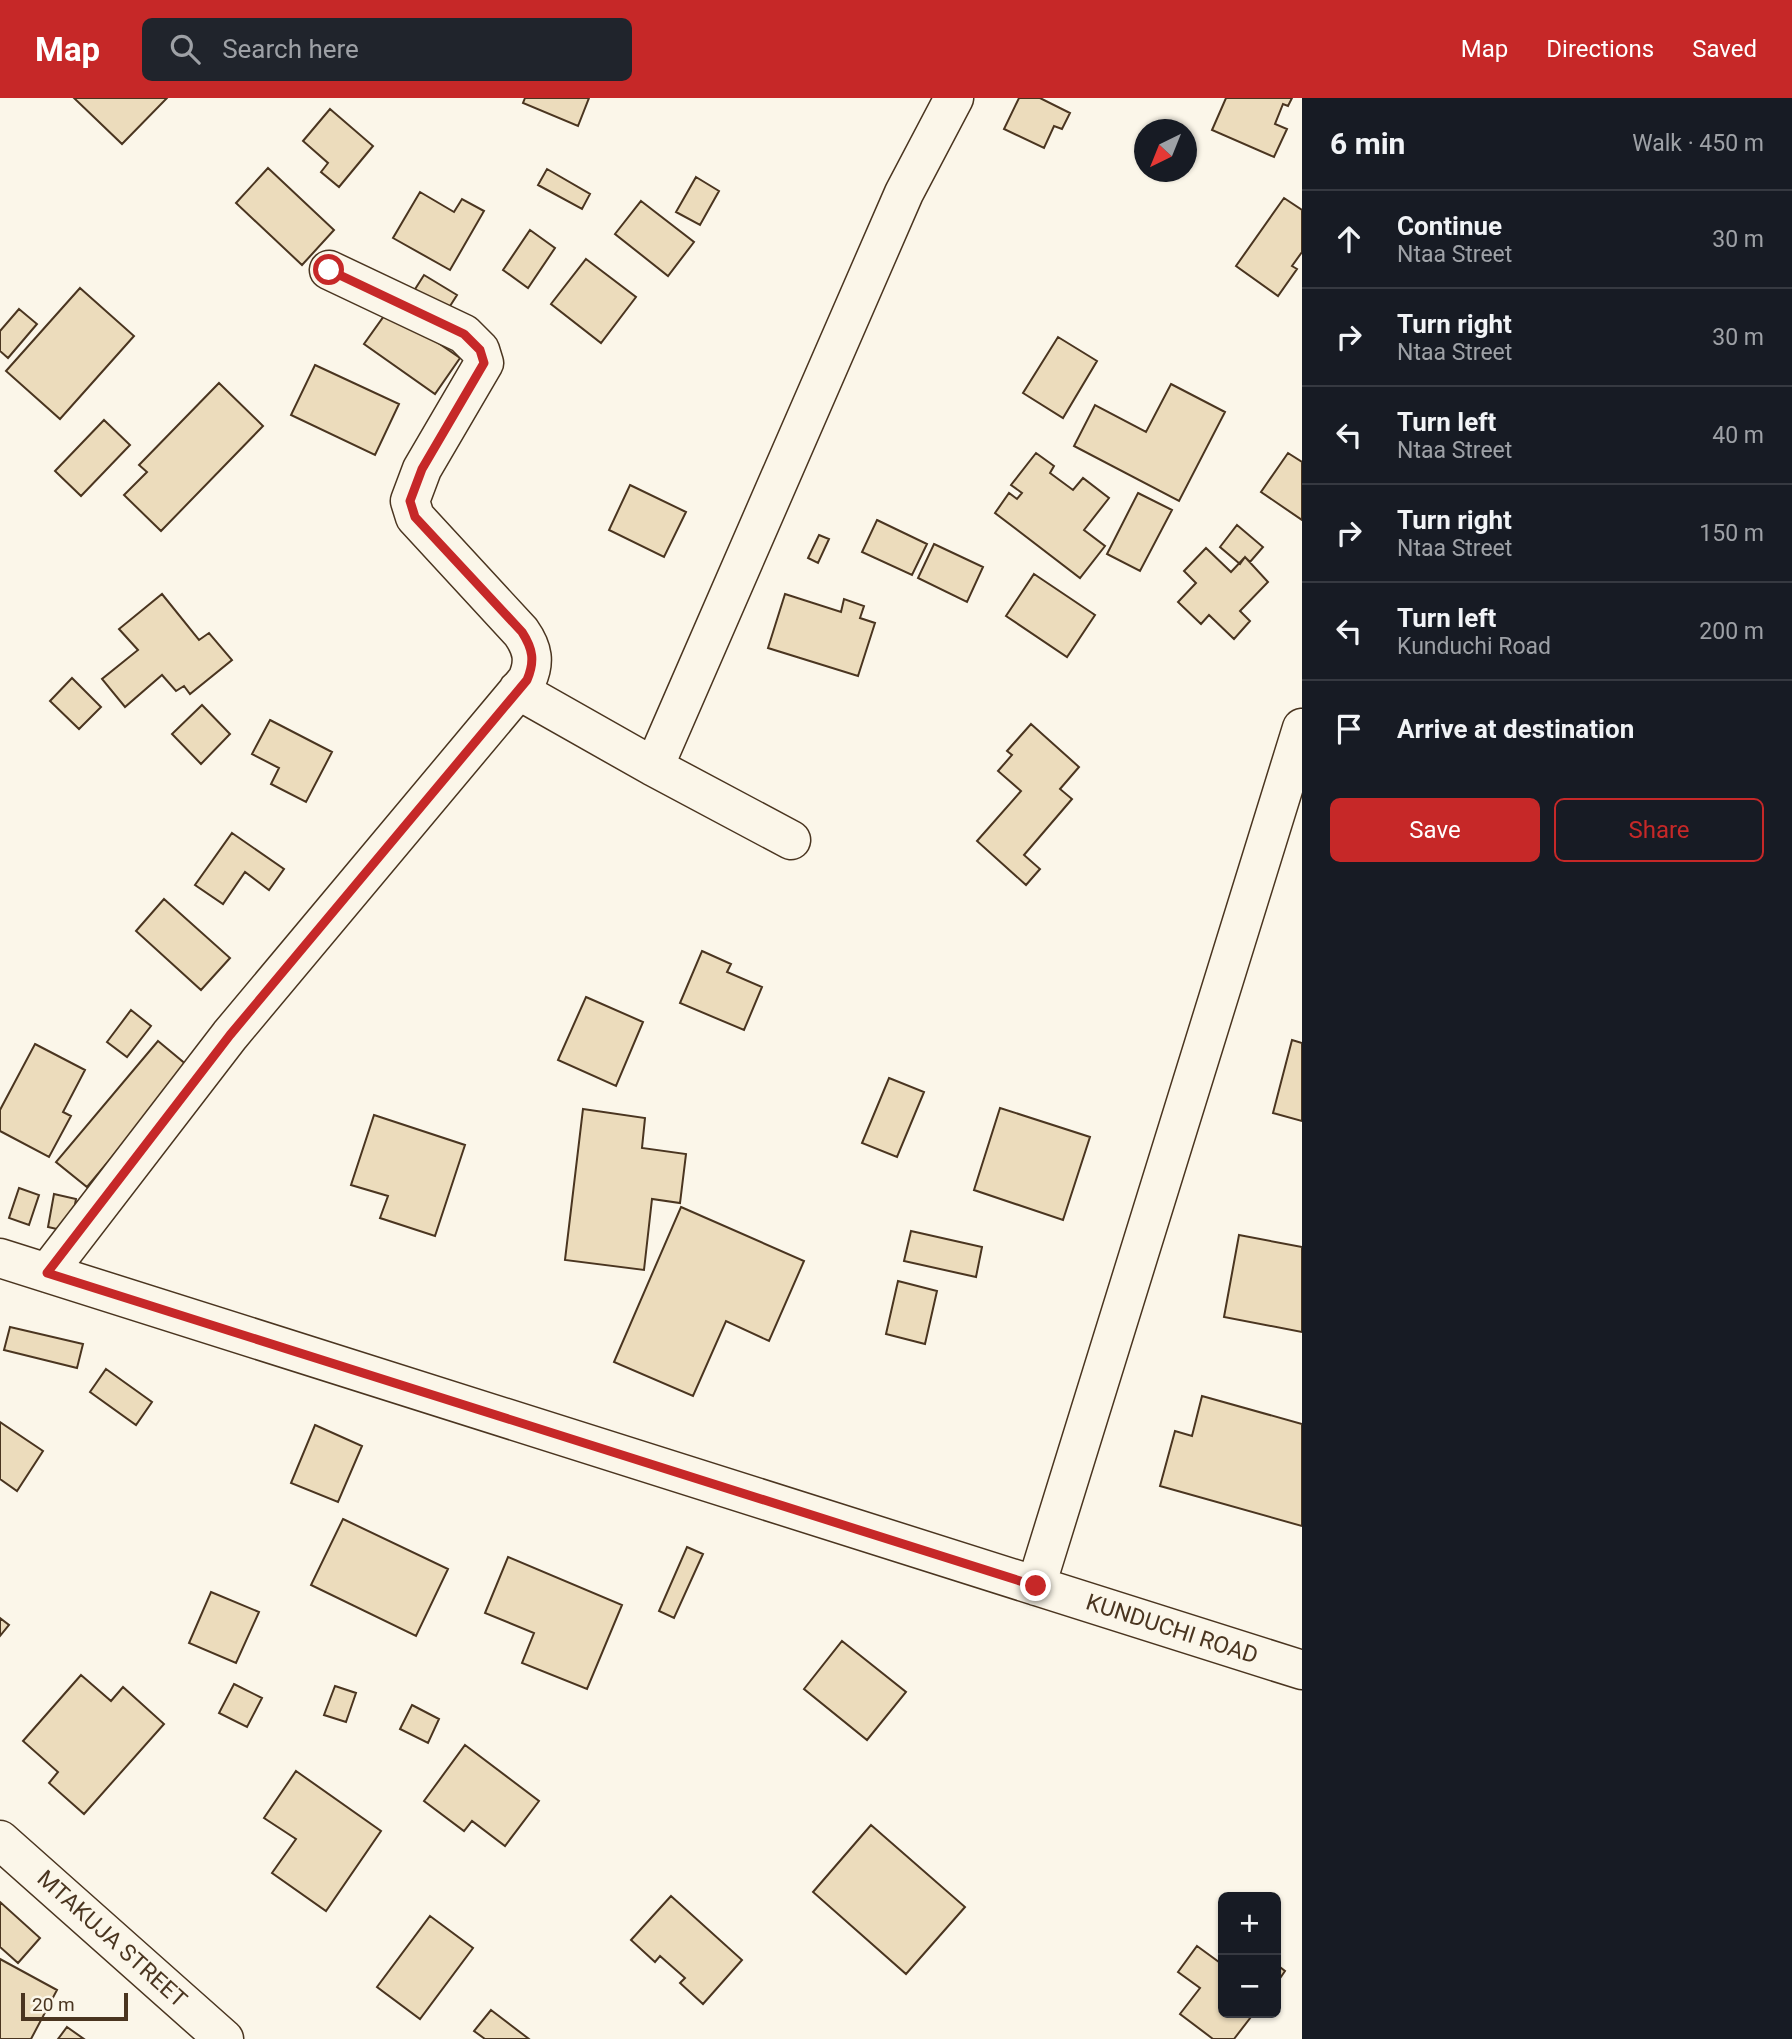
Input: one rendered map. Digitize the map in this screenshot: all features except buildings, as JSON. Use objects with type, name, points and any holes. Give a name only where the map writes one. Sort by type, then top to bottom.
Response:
[{"type":"street","points":[[654,767],[904,193],[954,98]]},
{"type":"street","points":[[47,1273],[230,1035],[519,690],[532,669],[533,656],[522,632],[415,517],[410,501],[422,469],[484,363],[480,350],[464,334],[329,270]]},
{"type":"street","points":[[519,690],[654,767],[791,840]]},
{"type":"street","points":[[1036,1586],[1302,728]]},
{"type":"street","name":"KUNDUCHI ROAD","points":[[0,1258],[1302,1670]]},
{"type":"street","name":"MTAKUJA STREET","points":[[0,1840],[224,2039]]},
{"type":"route","points":[[329,270],[464,334],[480,350],[484,363],[477,379],[422,469],[410,501],[415,517],[522,632],[533,656],[532,669],[519,690],[230,1035],[47,1273],[1036,1586]]}]
